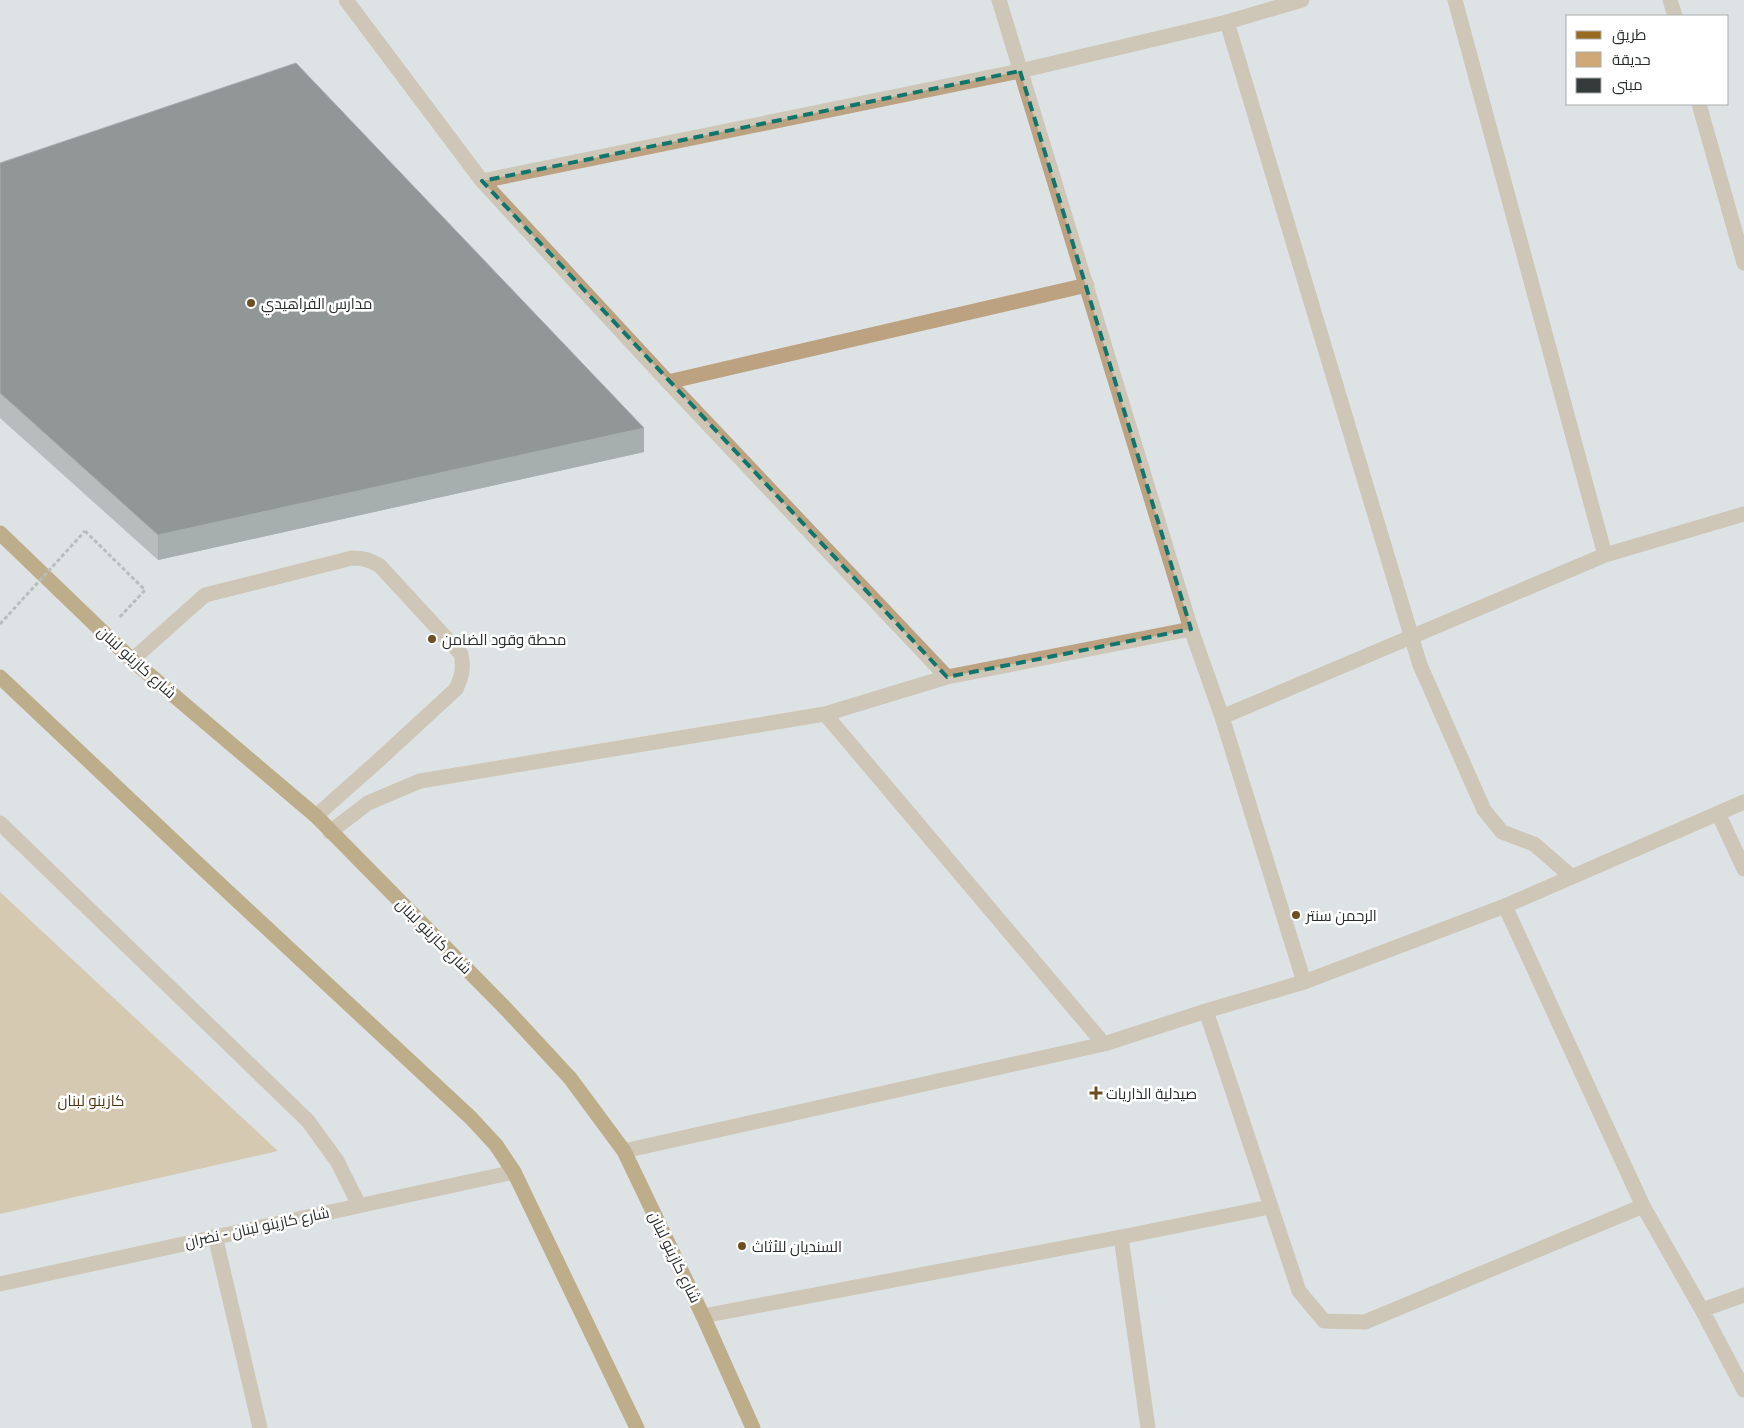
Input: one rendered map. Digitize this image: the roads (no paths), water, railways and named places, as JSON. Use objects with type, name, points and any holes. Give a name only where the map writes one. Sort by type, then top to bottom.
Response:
[{"type":"main road","name":"شارع كازينو لبنان","points":[[0,533],[132,660],[316,816],[507,1010],[570,1078],[624,1151],[703,1316],[753,1428]]},
{"type":"main road","points":[[0,677],[196,863],[471,1118],[496,1145],[514,1172],[637,1428]]},
{"type":"street","points":[[346,0],[482,182],[947,677]]},
{"type":"street","points":[[999,0],[1191,629],[1222,717],[1304,982]]},
{"type":"street","points":[[482,182],[1020,71],[1228,22],[1302,0]]},
{"type":"street","points":[[1455,0],[1605,555]]},
{"type":"street","points":[[1670,0],[1675,15]]},
{"type":"street","points":[[1228,22],[1420,665],[1484,810],[1502,832],[1534,844],[1572,877]]},
{"type":"street","points":[[1699,105],[1744,263]]},
{"type":"street","points":[[668,382],[1087,285]]},
{"type":"street","points":[[1222,717],[1605,555],[1744,514]]},
{"type":"street","points":[[132,660],[206,594],[352,558],[370,560],[380,566],[461,654],[464,664],[462,674],[456,688],[316,816]]},
{"type":"street","points":[[330,832],[368,803],[420,781],[825,714],[947,677],[1191,629]]},
{"type":"street","points":[[825,714],[1104,1044]]},
{"type":"street","points":[[624,1151],[1104,1044],[1304,982],[1506,906],[1744,802]]},
{"type":"street","points":[[1718,813],[1744,868]]},
{"type":"street","points":[[0,823],[308,1121],[337,1161],[359,1205]]},
{"type":"street","points":[[1506,906],[1643,1206],[1702,1310],[1744,1390]]},
{"type":"street","points":[[1206,1011],[1299,1290],[1324,1321],[1365,1322],[1643,1206]]},
{"type":"street","name":"شارع كازينو لبنان - نضران","points":[[0,1284],[514,1172]]},
{"type":"street","points":[[703,1316],[1121,1237],[1270,1206]]},
{"type":"street","points":[[215,1236],[260,1428]]},
{"type":"street","points":[[1121,1237],[1148,1428]]},
{"type":"street","points":[[1702,1310],[1744,1295]]},
{"type":"place","name":"مدارس الفراهيدي","points":[[251,303]]},
{"type":"place","name":"محطة وقود الضامن","points":[[432,639]]},
{"type":"place","name":"الرحمن سنتر","points":[[1296,915]]},
{"type":"place","name":"صيدلية الذاريات","points":[[1096,1093]]},
{"type":"place","name":"السنديان للأثاث","points":[[742,1246]]},
{"type":"park label","name":"كازينو لبنان","points":[[91,1100]]}]
